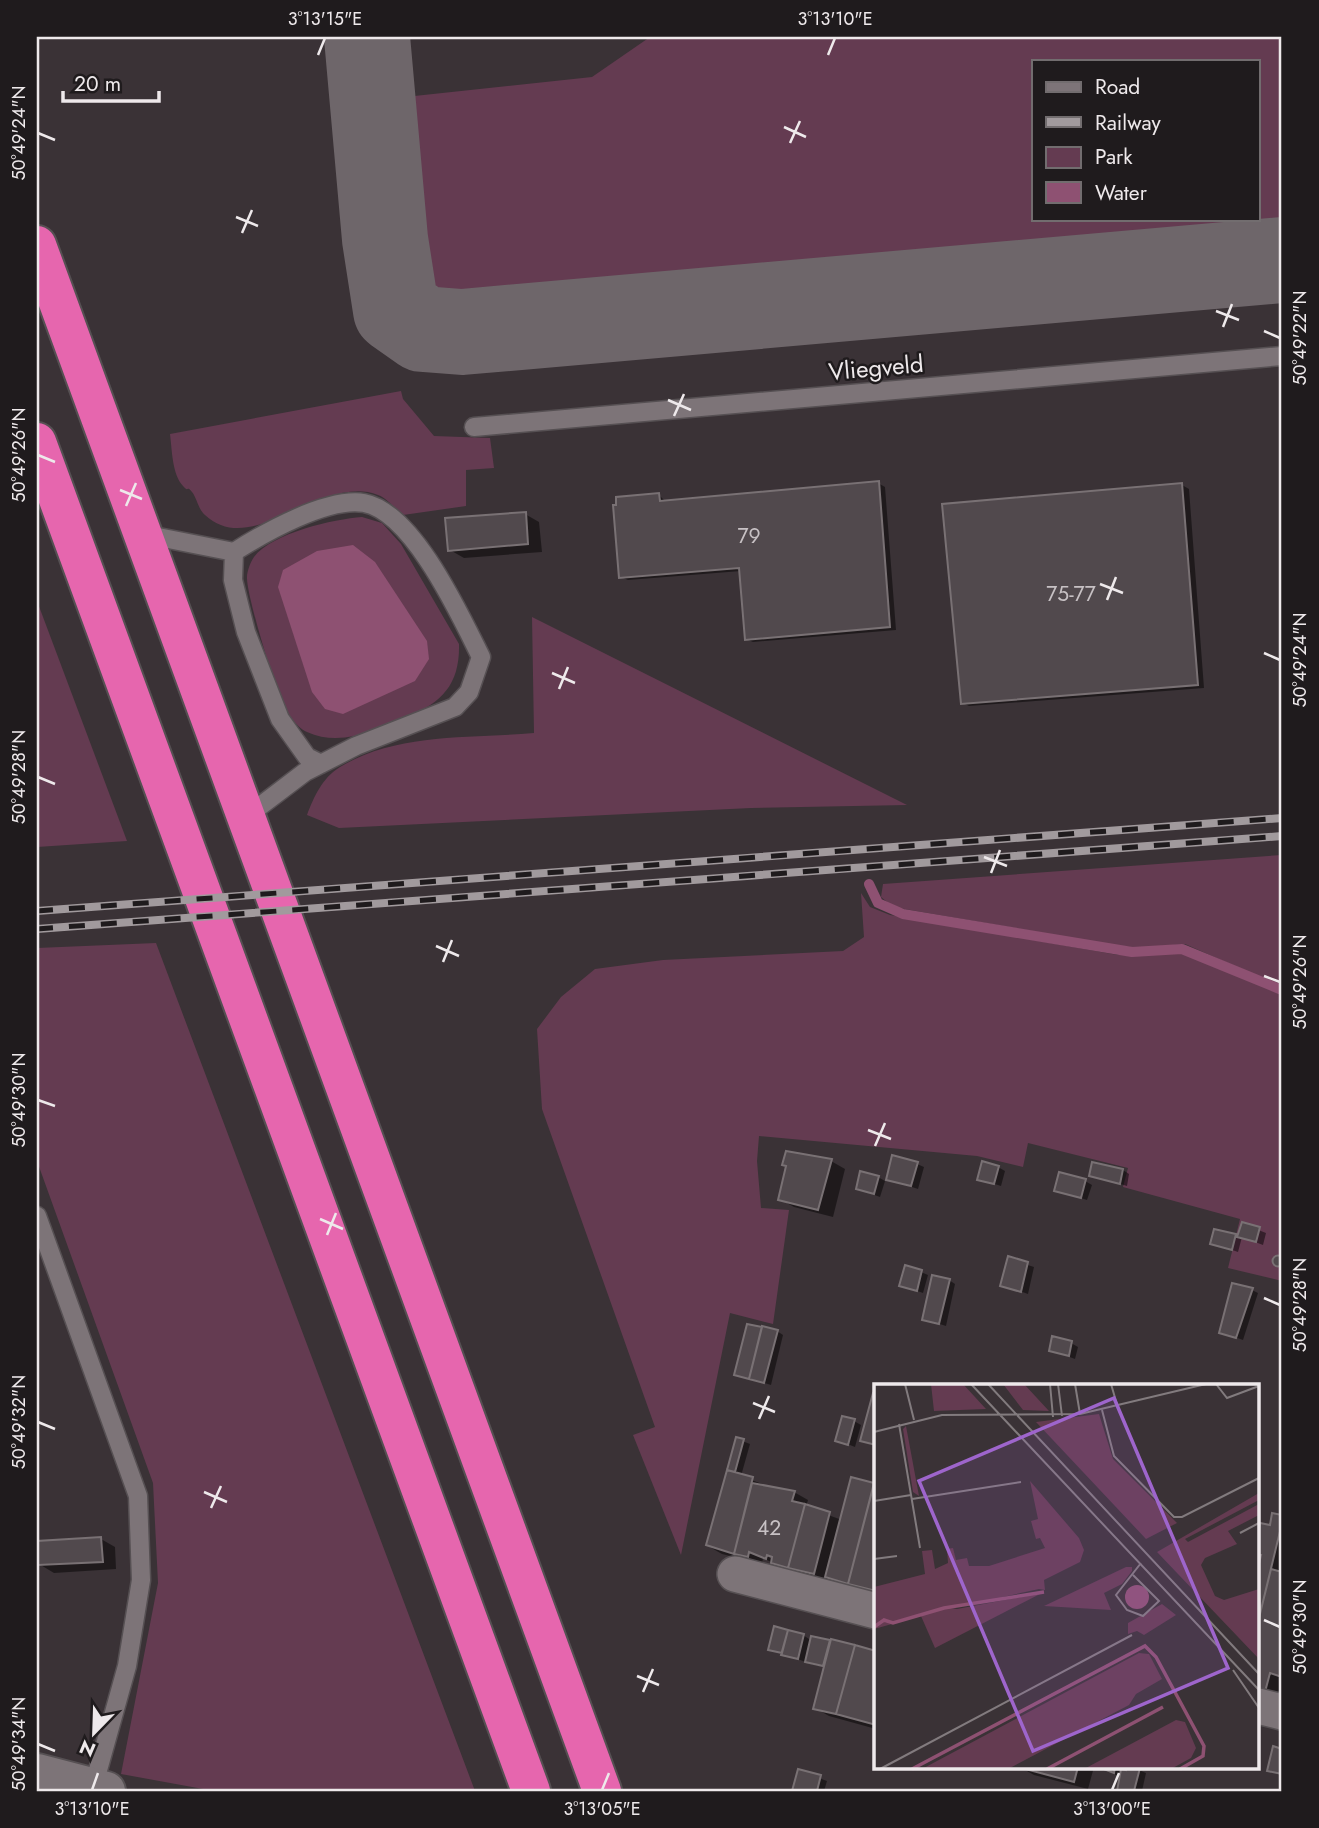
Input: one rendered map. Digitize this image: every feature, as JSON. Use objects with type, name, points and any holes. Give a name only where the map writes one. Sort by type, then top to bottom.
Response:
[{"type":"highway","points":[[37,244],[603,1791]]},
{"type":"highway","points":[[37,442],[528,1791]]},
{"type":"street","points":[[735,1574],[874,1610]]},
{"type":"street","points":[[1260,1706],[1282,1712]]},
{"type":"street","points":[[37,1773],[99,1790]]},
{"type":"lane","name":"Vliegveld","points":[[474,427],[1282,356]]},
{"type":"lane","points":[[143,534],[234,552],[265,532],[338,505],[363,503],[390,514],[443,580],[481,657],[469,692],[455,707],[321,764],[247,816]]},
{"type":"lane","points":[[234,552],[233,580],[246,632],[279,719],[307,757],[321,764]]},
{"type":"lane","points":[[37,1216],[138,1496],[141,1580],[127,1666],[99,1790]]},
{"type":"green space","points":[[650,37],[1282,37],[1282,232],[473,304],[436,291],[420,270],[405,97],[592,77]]},
{"type":"green space","points":[[401,391],[403,399],[434,436],[490,438],[494,468],[466,470],[466,506],[403,515],[381,496],[356,491],[334,495],[266,523],[244,528],[224,526],[205,515],[194,494],[179,481],[173,461],[170,434]]},
{"type":"green space","points":[[362,517],[382,523],[401,544],[459,644],[459,658],[453,680],[447,689],[421,710],[359,735],[333,738],[320,736],[299,726],[283,704],[255,618],[247,577],[254,557],[275,541],[320,524]]},
{"type":"green space","points":[[37,601],[127,841],[37,847]]},
{"type":"green space","points":[[532,617],[907,805],[751,808],[339,828],[307,815],[323,782],[340,767],[362,756],[410,742],[534,733]]},
{"type":"green space","points":[[1282,855],[1282,987],[1185,944],[1138,948],[1107,944],[893,907],[881,897],[883,884]]},
{"type":"green space","points":[[861,893],[870,907],[890,915],[1118,955],[1190,953],[1282,994],[1282,1281],[1228,1268],[1240,1219],[1123,1187],[1128,1168],[1028,1143],[1023,1167],[977,1156],[759,1136],[757,1161],[761,1208],[789,1210],[773,1324],[730,1313],[681,1555],[633,1435],[655,1427],[542,1109],[537,1029],[561,997],[595,969],[663,960],[843,951],[864,937]]},
{"type":"green space","points":[[156,943],[475,1791],[214,1791],[121,1774],[158,1583],[153,1483],[37,1161],[37,948]]},
{"type":"water","points":[[353,545],[375,562],[427,641],[429,659],[415,681],[343,714],[325,709],[312,692],[278,587],[283,570],[317,551]]},
{"type":"building","points":[[879,481],[890,627],[745,640],[739,568],[619,578],[613,505],[616,505],[616,497],[659,493],[660,501]]},
{"type":"building","points":[[1182,483],[1198,685],[961,704],[942,504]]},
{"type":"building","points":[[526,512],[528,544],[448,551],[445,518]]},
{"type":"building","points":[[786,1151],[832,1159],[818,1210],[778,1200],[786,1166],[782,1165]]},
{"type":"building","points":[[892,1155],[918,1162],[911,1186],[886,1180]]},
{"type":"building","points":[[982,1161],[999,1166],[994,1184],[977,1180]]},
{"type":"building","points":[[1092,1162],[1123,1169],[1120,1184],[1089,1176]]},
{"type":"building","points":[[860,1171],[879,1176],[874,1194],[856,1189]]},
{"type":"building","points":[[1059,1172],[1086,1179],[1081,1198],[1054,1191]]},
{"type":"building","points":[[1242,1222],[1260,1227],[1256,1242],[1237,1237]]},
{"type":"building","points":[[1214,1229],[1236,1234],[1232,1250],[1210,1244]]},
{"type":"building","points":[[1008,1256],[1028,1262],[1021,1292],[1000,1286]]},
{"type":"building","points":[[1278,1256],[1282,1257],[1282,1265],[1278,1266],[1274,1265],[1273,1261],[1274,1257]]},
{"type":"building","points":[[905,1265],[922,1270],[917,1291],[899,1286]]},
{"type":"building","points":[[932,1275],[950,1279],[939,1324],[922,1320]]},
{"type":"building","points":[[1232,1283],[1253,1288],[1236,1338],[1219,1333]]},
{"type":"building","points":[[747,1324],[762,1327],[749,1379],[734,1375]]},
{"type":"building","points":[[762,1326],[778,1330],[764,1383],[749,1379]]},
{"type":"building","points":[[1052,1336],[1072,1341],[1069,1356],[1049,1351]]},
{"type":"building","points":[[873,1393],[874,1444],[860,1441]]},
{"type":"building","points":[[842,1416],[855,1419],[848,1445],[835,1441]]},
{"type":"building","points":[[736,1437],[744,1439],[735,1472],[727,1470]]},
{"type":"building","points":[[727,1470],[753,1477],[734,1554],[706,1545]]},
{"type":"building","points":[[851,1477],[874,1483],[848,1584],[825,1577]]},
{"type":"building","points":[[752,1483],[795,1491],[792,1501],[805,1504],[788,1568],[771,1563],[772,1557],[767,1555],[766,1559],[749,1552],[748,1557],[734,1554]]},
{"type":"building","points":[[874,1484],[874,1590],[848,1584]]},
{"type":"building","points":[[805,1504],[830,1512],[814,1574],[788,1568]]},
{"type":"building","points":[[1272,1513],[1282,1515],[1260,1614],[1260,1523],[1270,1525]]},
{"type":"building","points":[[101,1537],[103,1562],[38,1565],[37,1541]]},
{"type":"building","points":[[1271,1569],[1282,1572],[1282,1677],[1270,1673],[1265,1692],[1260,1691],[1260,1614]]},
{"type":"building","points":[[774,1626],[788,1630],[782,1653],[768,1650]]},
{"type":"building","points":[[788,1630],[804,1634],[798,1659],[781,1655]]},
{"type":"building","points":[[811,1636],[830,1640],[823,1666],[805,1662]]},
{"type":"building","points":[[831,1639],[855,1645],[836,1714],[813,1709]]},
{"type":"building","points":[[855,1645],[874,1650],[874,1724],[836,1714]]},
{"type":"building","points":[[1273,1746],[1282,1749],[1282,1774],[1267,1771]]},
{"type":"building","points":[[798,1769],[821,1775],[817,1791],[792,1791]]},
{"type":"building","points":[[1025,1769],[1077,1769],[1074,1782]]},
{"type":"building","points":[[1121,1769],[1140,1769],[1134,1791],[1117,1791]]},
{"type":"waterway","points":[[869,884],[878,903],[903,914],[1132,952],[1182,949],[1282,990]]},
{"type":"taxiway","points":[[367,37],[385,239],[396,310],[423,329],[462,332],[1282,260]]},
{"type":"railway","points":[[37,911],[1282,818]]},
{"type":"railway","points":[[37,929],[1282,836]]}]
